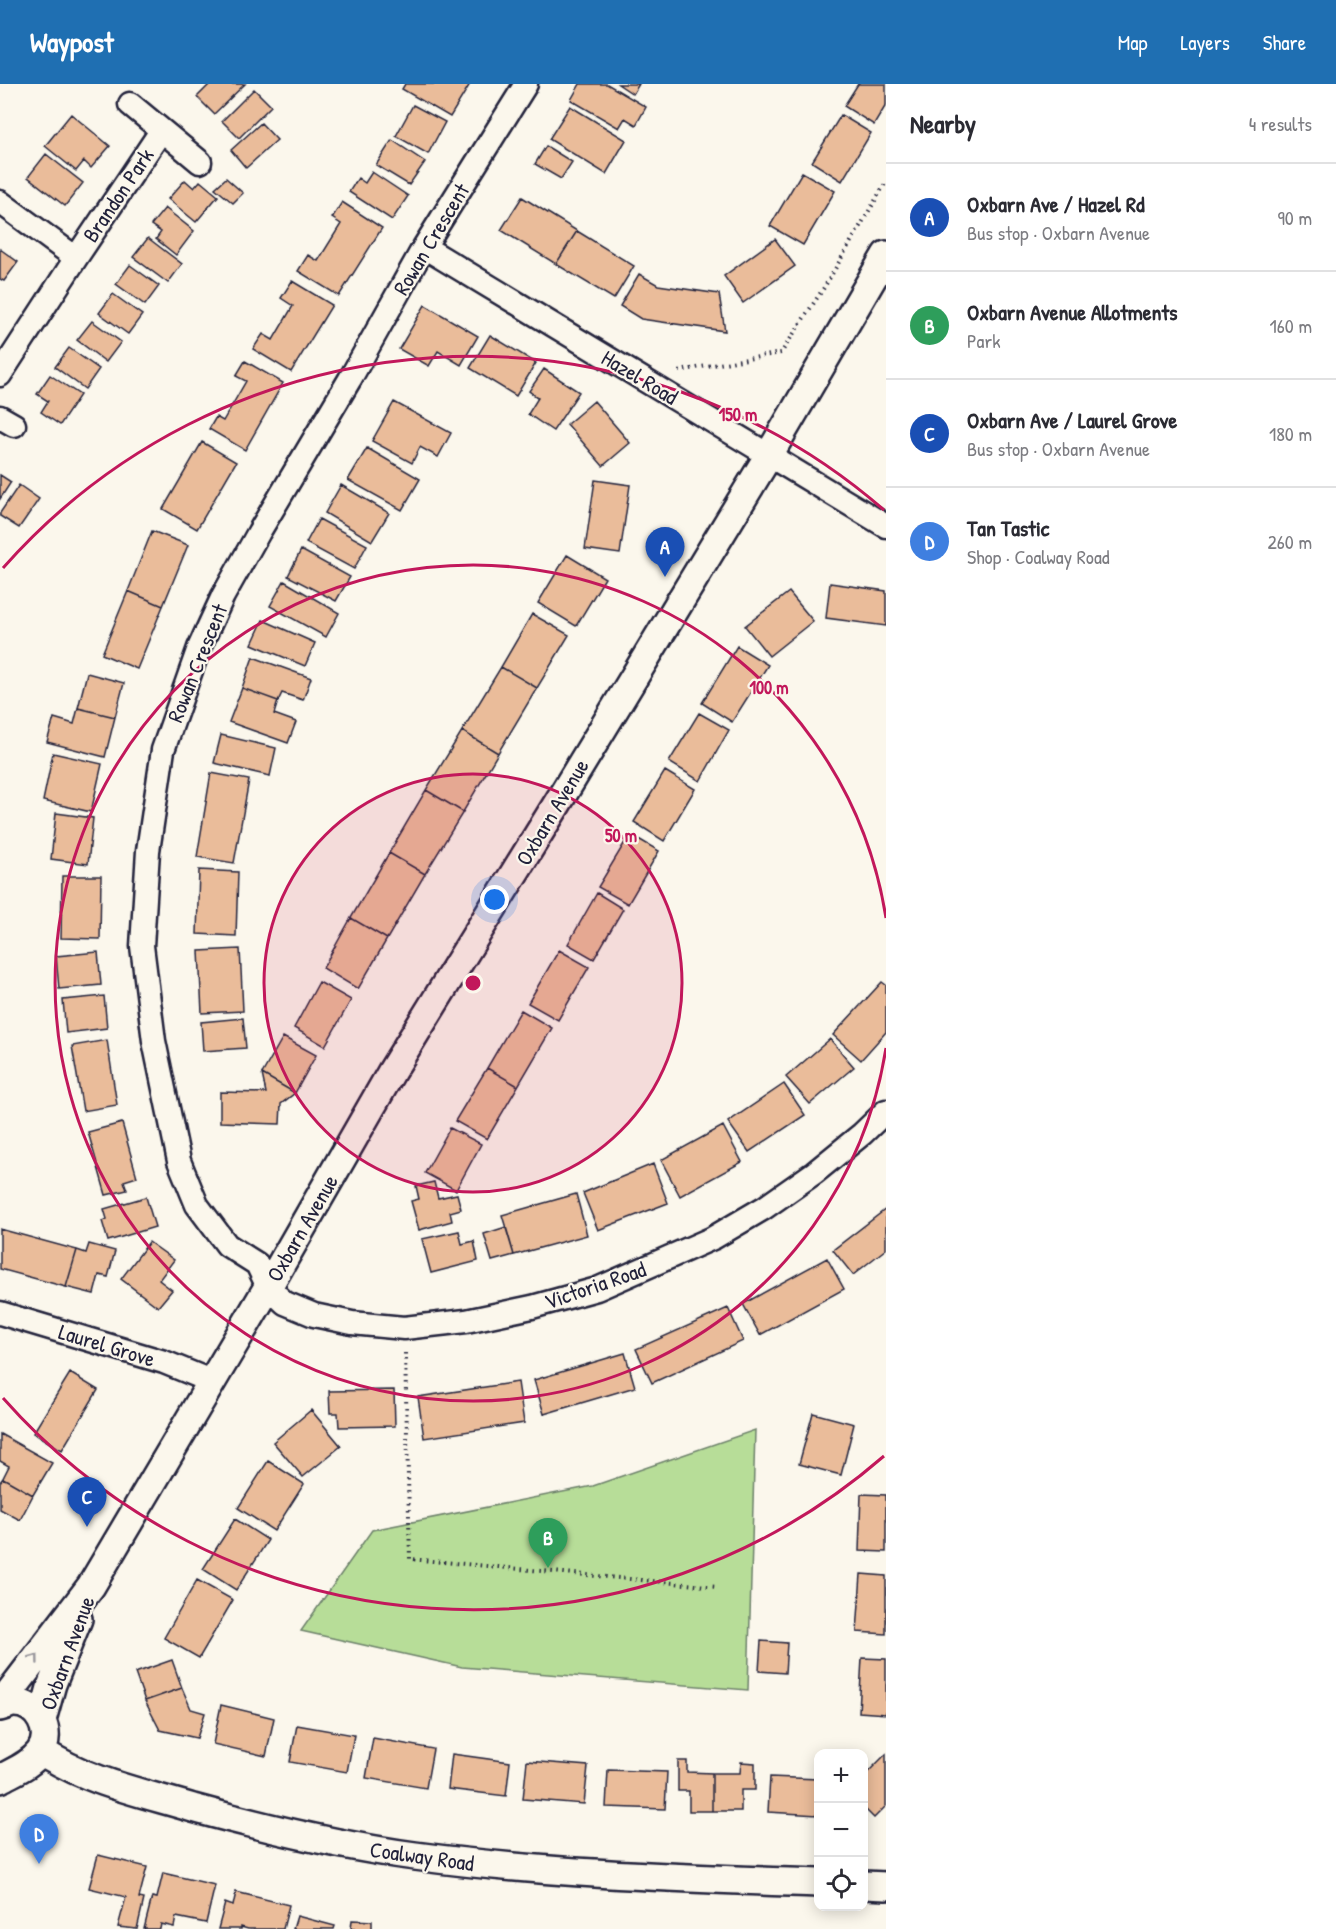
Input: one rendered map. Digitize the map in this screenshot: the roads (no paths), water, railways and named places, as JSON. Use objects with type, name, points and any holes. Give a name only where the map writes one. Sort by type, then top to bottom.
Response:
[{"type":"street","name":"Rowan Crescent","points":[[268,1287],[257,1264],[227,1245],[197,1205],[179,1161],[154,1041],[142,946],[145,884],[163,750],[199,648],[224,596],[424,247],[526,84]]},
{"type":"street","name":"Brandon Park","points":[[130,104],[200,162]]},
{"type":"street","name":"Brandon Park","points":[[0,375],[161,132]]},
{"type":"street","name":"Brandon Park","points":[[0,202],[76,258]]},
{"type":"street","name":"Hazel Road","points":[[424,247],[886,525]]},
{"type":"street","name":"Oxbarn Avenue","points":[[0,1706],[91,1586],[213,1382],[392,1071],[769,455],[886,255]]},
{"type":"street","name":"Victoria Road","points":[[268,1287],[285,1304],[314,1315],[352,1323],[404,1328],[477,1319],[597,1289],[713,1238],[764,1208],[814,1173],[886,1111]]},
{"type":"street","name":"Laurel Grove","points":[[0,1313],[164,1362],[213,1382]]},
{"type":"street","name":"Oxbarn Avenue","points":[[41,1750],[45,1732],[42,1720],[52,1684],[91,1586]]},
{"type":"street","points":[[0,1706],[13,1703],[26,1706],[35,1711],[42,1720]]},
{"type":"street","points":[[0,1779],[28,1763],[41,1750]]},
{"type":"street","name":"Coalway Road","points":[[41,1750],[63,1765],[107,1783],[251,1824],[345,1845],[413,1856],[544,1870],[814,1883]]},
{"type":"street","points":[[868,1885],[886,1886]]},
{"type":"place","name":"Oxbarn Ave / Hazel Rd","points":[[665,577]]},
{"type":"place","name":"Oxbarn Ave / Laurel Grove","points":[[87,1527]]},
{"type":"place","name":"Oxbarn Avenue Allotments","points":[[548,1568]]},
{"type":"place","name":"Tan Tastic","points":[[39,1864]]}]
